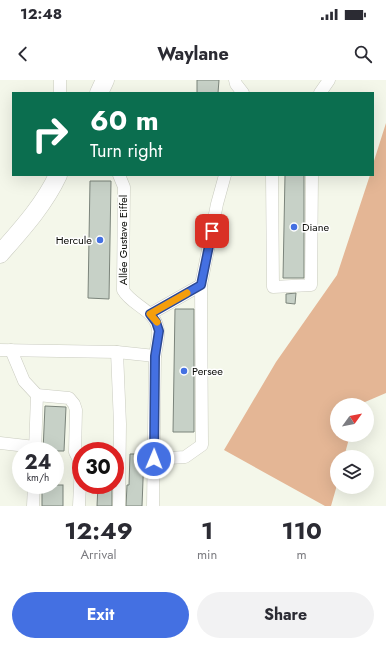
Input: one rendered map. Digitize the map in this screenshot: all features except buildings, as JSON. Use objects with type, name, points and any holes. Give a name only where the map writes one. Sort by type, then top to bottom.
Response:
[{"type":"street","points":[[60,80],[60,92]]},
{"type":"street","points":[[99,92],[105,80]]},
{"type":"street","points":[[230,92],[232,80]]},
{"type":"street","points":[[235,80],[236,84],[242,92]]},
{"type":"street","points":[[321,92],[329,80]]},
{"type":"street","points":[[0,254],[27,223],[53,186],[58,176]]},
{"type":"street","name":"Allée Gustave Eiffel","points":[[119,176],[124,187],[123,290],[127,297],[150,314],[156,322],[159,331],[155,356],[153,506]]},
{"type":"street","points":[[154,459],[185,458],[202,445],[201,285],[217,204],[225,176]]},
{"type":"street","points":[[272,176],[273,287],[311,285],[312,176]]},
{"type":"street","points":[[150,314],[201,285]]},
{"type":"street","points":[[6,350],[117,352],[155,356]]},
{"type":"street","points":[[6,350],[24,381],[37,395],[69,398],[74,404],[76,410],[76,452],[81,464],[79,506]]},
{"type":"street","points":[[117,352],[120,424],[119,506]]},
{"type":"street","points":[[35,442],[37,395]]},
{"type":"street","points":[[0,443],[12,445]]},
{"type":"street","points":[[33,506],[34,494]]},
{"type":"shaded area","points":[[386,123],[386,393],[374,398],[330,398],[330,442],[348,442],[346,450],[330,450],[330,494],[334,494],[331,506],[325,506],[224,450],[276,362],[337,275],[370,176],[374,176],[374,161]]},
{"type":"slow traffic","points":[[157,322],[150,314],[187,293]]},
{"type":"place","name":"Diane","points":[[294,227]]},
{"type":"place","name":"Hercule","points":[[100,240]]},
{"type":"place","name":"Persee","points":[[184,371]]},
{"type":"route","points":[[154,459],[155,356],[159,331],[156,322],[150,314],[201,285],[212,231]]}]
